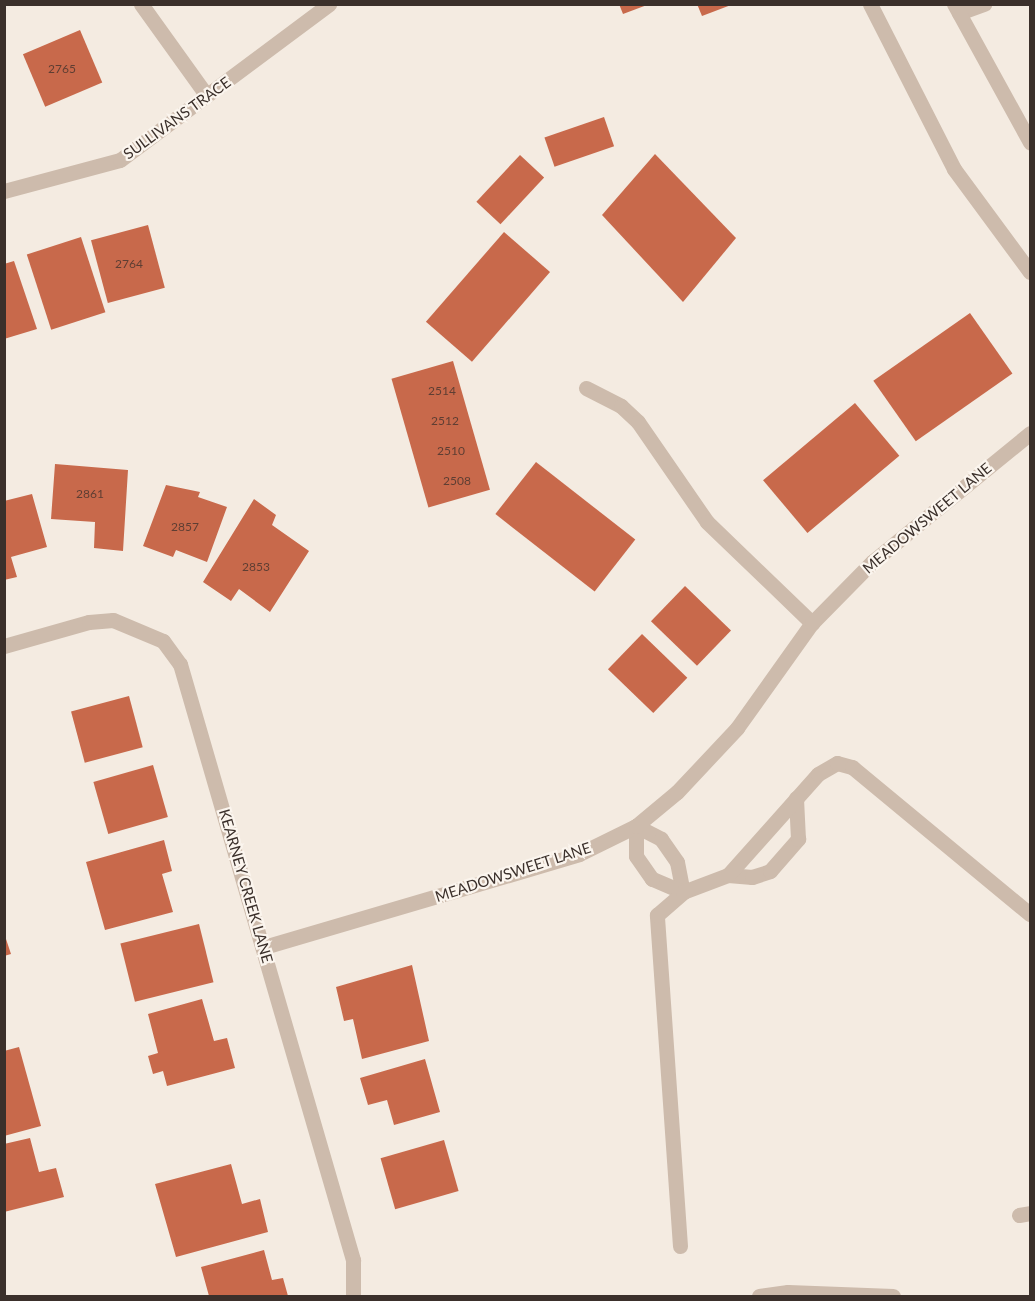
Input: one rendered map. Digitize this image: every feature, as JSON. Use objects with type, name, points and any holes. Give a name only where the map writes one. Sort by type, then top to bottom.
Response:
[{"type":"street","points":[[141,4],[207,96]]},
{"type":"street","name":"SULLIVANS TRACE","points":[[4,191],[120,160],[329,4]]},
{"type":"street","points":[[870,4],[954,169],[1030,272]]},
{"type":"street","points":[[984,4],[956,9],[1030,142]]},
{"type":"street","points":[[586,388],[621,406],[638,422],[707,522],[812,623]]},
{"type":"street","name":"MEADOWSWEET LANE","points":[[264,947],[579,854],[636,826],[677,792],[737,728],[812,623],[872,562],[1030,433]]},
{"type":"street","name":"KEARNEY CREEK LANE","points":[[4,646],[89,622],[113,620],[163,641],[180,664],[353,1260],[353,1296]]},
{"type":"street","points":[[728,875],[818,774],[837,763],[852,767],[1030,914]]},
{"type":"street","points":[[680,1245],[657,915],[682,892],[728,875],[752,877],[770,871],[798,839],[796,798]]},
{"type":"street","points":[[636,826],[661,839],[677,862],[682,892],[652,879],[636,856],[636,826]]},
{"type":"street","points":[[759,1296],[788,1292],[893,1296]]},
{"type":"building","points":[[619,4],[647,4],[647,5],[623,14]]},
{"type":"building","points":[[697,4],[731,4],[731,5],[702,16]]},
{"type":"building","points":[[80,30],[102,82],[45,107],[23,54]]},
{"type":"building","points":[[604,117],[614,146],[555,167],[544,138]]},
{"type":"building","points":[[655,154],[736,238],[683,302],[602,215]]},
{"type":"building","points":[[520,155],[544,178],[500,224],[476,202]]},
{"type":"building","points":[[148,225],[165,288],[108,303],[91,240]]},
{"type":"building","points":[[504,232],[550,272],[472,362],[426,322]]},
{"type":"building","points":[[81,237],[105,312],[51,330],[27,255]]},
{"type":"building","points":[[14,261],[37,329],[4,339],[4,264]]},
{"type":"building","points":[[970,313],[1012,374],[916,441],[873,381]]},
{"type":"building","points":[[453,361],[490,490],[428,507],[391,379]]},
{"type":"building","points":[[855,403],[899,456],[807,533],[763,480]]},
{"type":"building","points":[[536,462],[635,540],[595,592],[495,514]]},
{"type":"building","points":[[55,464],[128,470],[123,551],[94,548],[95,522],[51,519]]},
{"type":"building","points":[[166,485],[200,492],[198,497],[227,507],[207,562],[176,550],[173,557],[143,546]]},
{"type":"building","points":[[32,494],[47,547],[11,557],[17,577],[4,580],[4,501]]},
{"type":"building","points":[[254,499],[276,515],[272,525],[309,551],[270,612],[239,589],[231,601],[203,582]]},
{"type":"building","points":[[685,586],[731,630],[697,666],[651,621]]},
{"type":"building","points":[[642,634],[687,678],[653,713],[608,669]]},
{"type":"building","points":[[129,696],[143,747],[85,763],[71,712]]},
{"type":"building","points":[[153,765],[168,817],[108,834],[93,782]]},
{"type":"building","points":[[164,840],[172,871],[162,874],[173,912],[105,930],[86,862]]},
{"type":"building","points":[[199,924],[214,982],[135,1002],[120,944]]},
{"type":"building","points":[[4,933],[11,954],[4,956]]},
{"type":"building","points":[[412,965],[429,1041],[362,1059],[353,1019],[344,1021],[336,987]]},
{"type":"building","points":[[202,999],[214,1041],[227,1038],[235,1068],[167,1086],[163,1071],[153,1074],[148,1056],[158,1053],[148,1014]]},
{"type":"building","points":[[19,1047],[41,1126],[4,1136],[4,1051]]},
{"type":"building","points":[[425,1059],[440,1112],[394,1125],[387,1100],[368,1105],[360,1078]]},
{"type":"building","points":[[30,1138],[39,1172],[56,1168],[64,1197],[4,1212],[4,1144]]},
{"type":"building","points":[[444,1140],[459,1191],[395,1209],[381,1158]]},
{"type":"building","points":[[231,1164],[242,1204],[260,1199],[268,1232],[176,1257],[155,1184]]},
{"type":"building","points":[[264,1250],[272,1280],[283,1278],[288,1296],[209,1296],[201,1267]]}]
